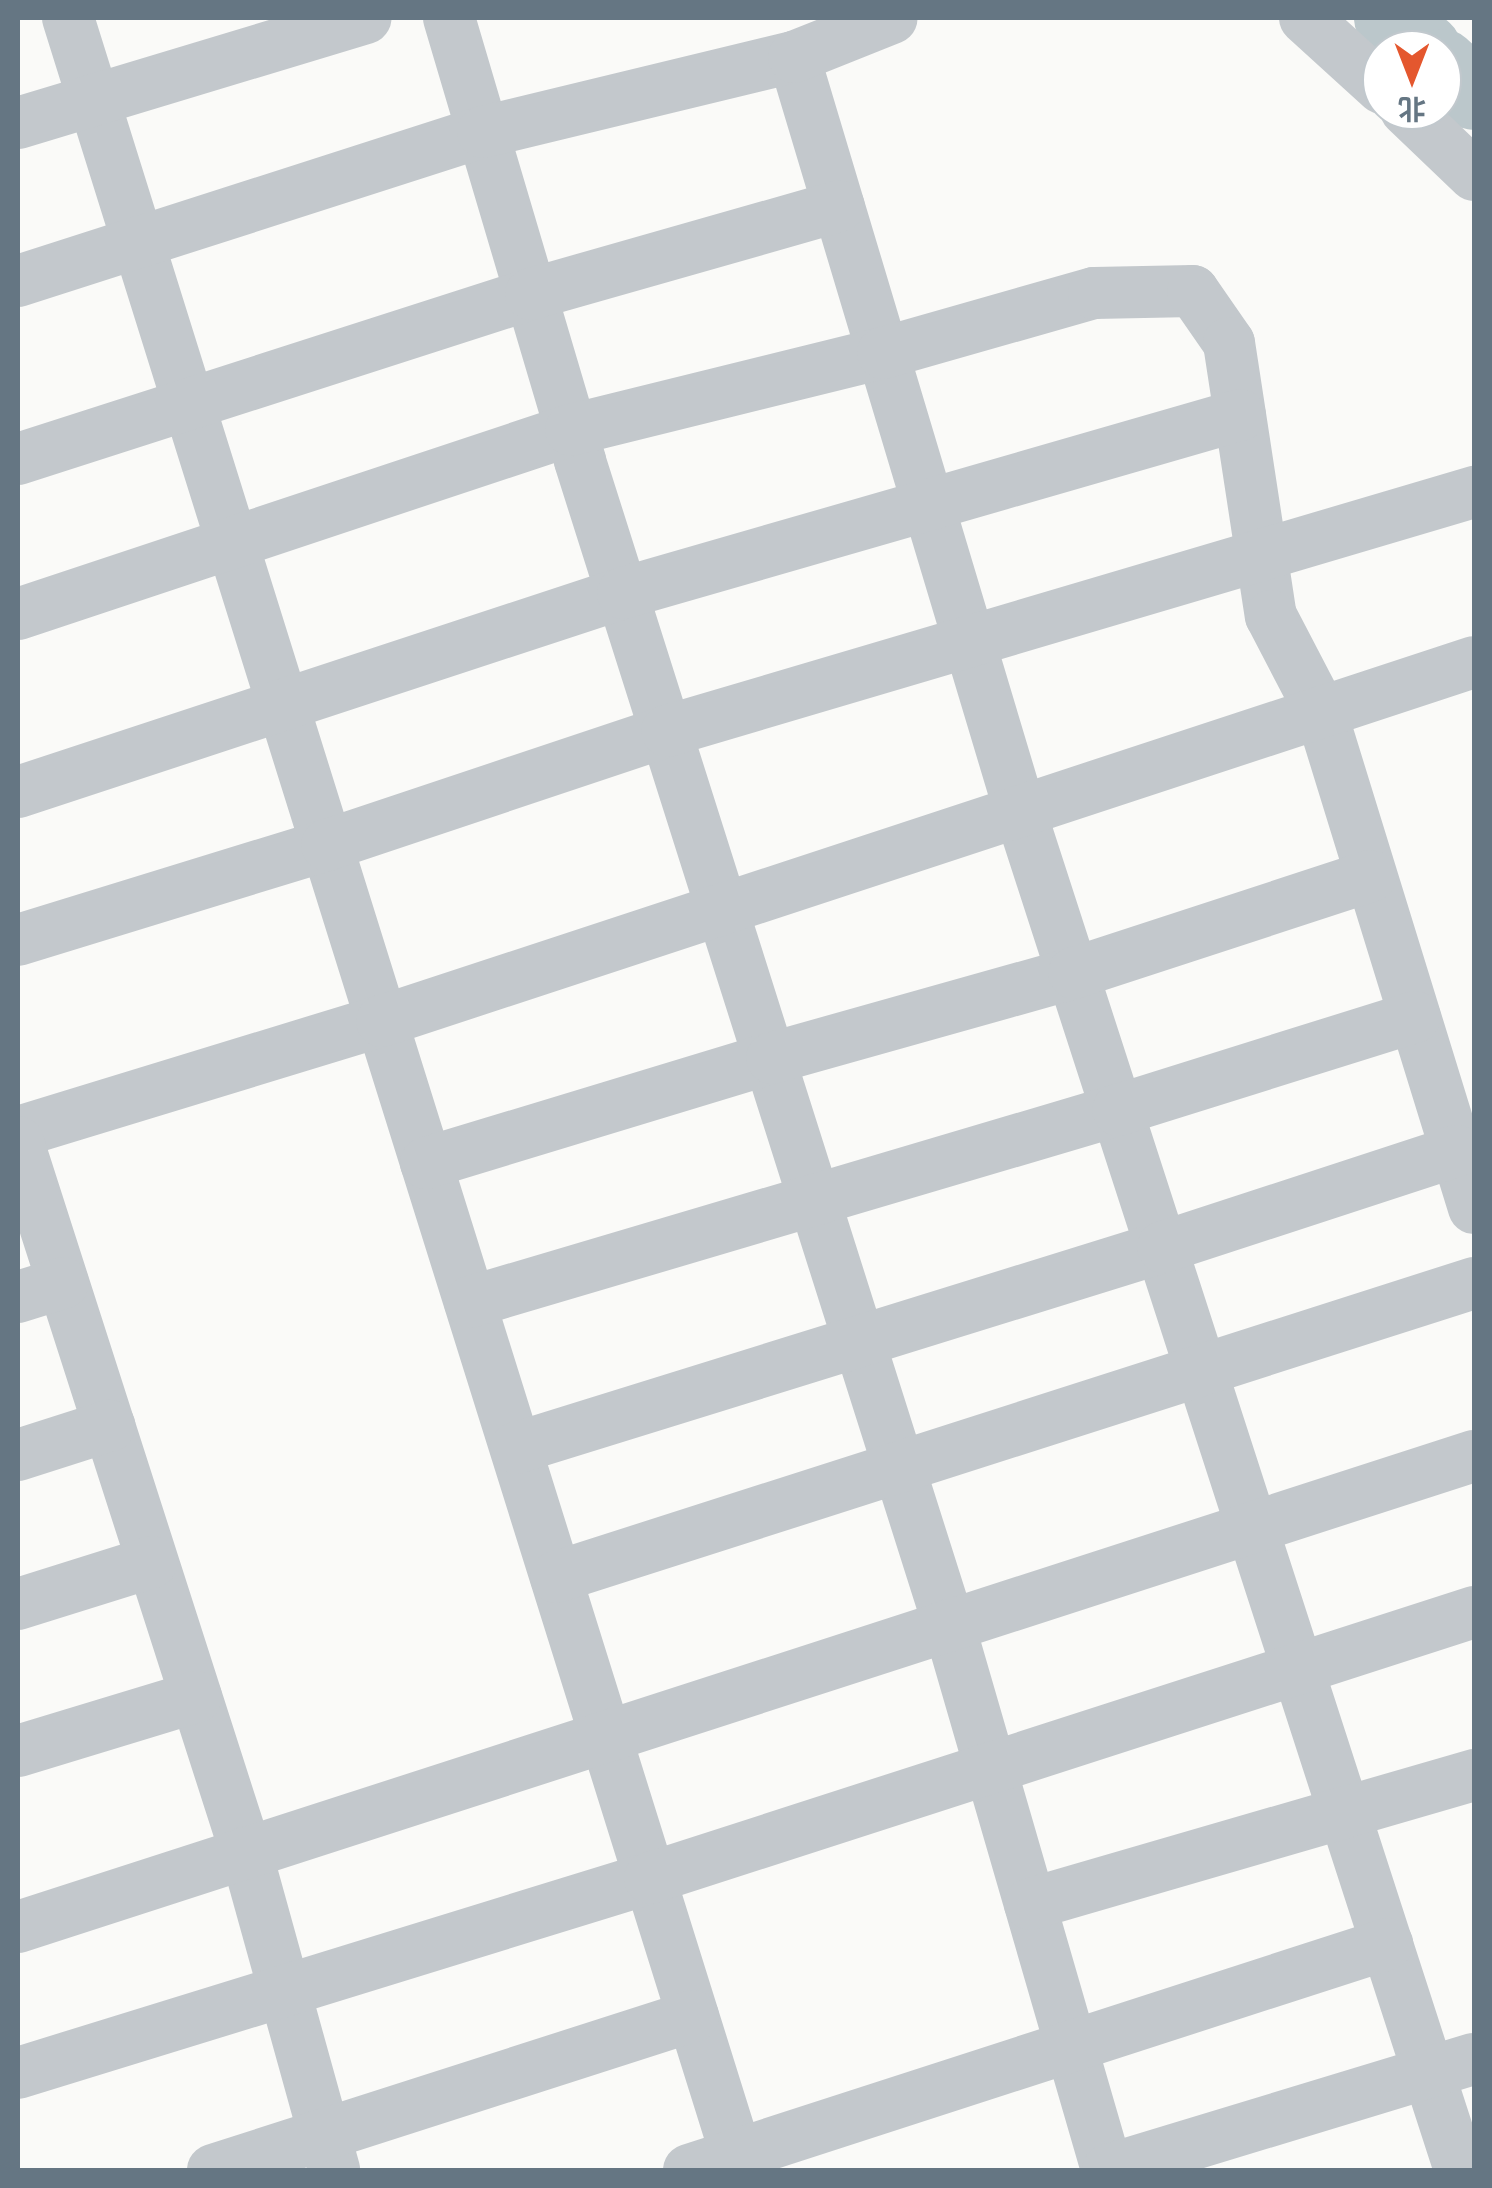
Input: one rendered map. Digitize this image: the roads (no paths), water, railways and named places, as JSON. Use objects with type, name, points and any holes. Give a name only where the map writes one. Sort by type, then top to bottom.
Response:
[{"type":"street","points":[[68,18],[693,2016],[722,2166],[1387,1944]]},
{"type":"street","points":[[18,122],[366,18]]},
{"type":"street","points":[[448,18],[571,430],[949,1625],[1108,2170],[1451,2066]]},
{"type":"street","points":[[18,281],[482,132],[794,57],[892,18]]},
{"type":"street","points":[[1305,18],[1362,70]]},
{"type":"street","points":[[794,57],[1020,811],[1387,1944],[1451,2066],[1460,2170]]},
{"type":"street","points":[[1427,130],[1474,175]]},
{"type":"street","points":[[18,459],[531,294],[839,206]]},
{"type":"street","points":[[18,614],[571,430],[883,352],[1094,293],[1193,291],[1229,343],[1271,616],[1320,712],[1474,1208]]},
{"type":"street","points":[[18,792],[282,702],[623,594],[1240,415]]},
{"type":"street","points":[[18,940],[969,638],[1474,492]]},
{"type":"street","points":[[18,1132],[382,1020],[1474,662]]},
{"type":"street","points":[[426,1162],[772,1058],[1074,974],[1371,876]]},
{"type":"street","points":[[470,1302],[1118,1110],[1415,1016]]},
{"type":"street","points":[[18,1142],[40,1290],[109,1426],[246,1852],[328,2153]]},
{"type":"street","points":[[516,1448],[1164,1248],[1456,1150]]},
{"type":"street","points":[[556,1577],[1474,1283]]},
{"type":"street","points":[[18,1455],[109,1426]]},
{"type":"street","points":[[18,1926],[1474,1456]]},
{"type":"street","points":[[18,1604],[152,1562]]},
{"type":"street","points":[[18,2073],[650,1878],[1299,1665],[1474,1612]]},
{"type":"street","points":[[18,1751],[196,1697]]},
{"type":"street","points":[[1030,1904],[1474,1775]]},
{"type":"street","points":[[212,2170],[328,2153],[693,2016]]},
{"type":"waterway","points":[[1390,18],[1404,30]]},
{"type":"waterway","points":[[1462,83],[1474,94]]}]
